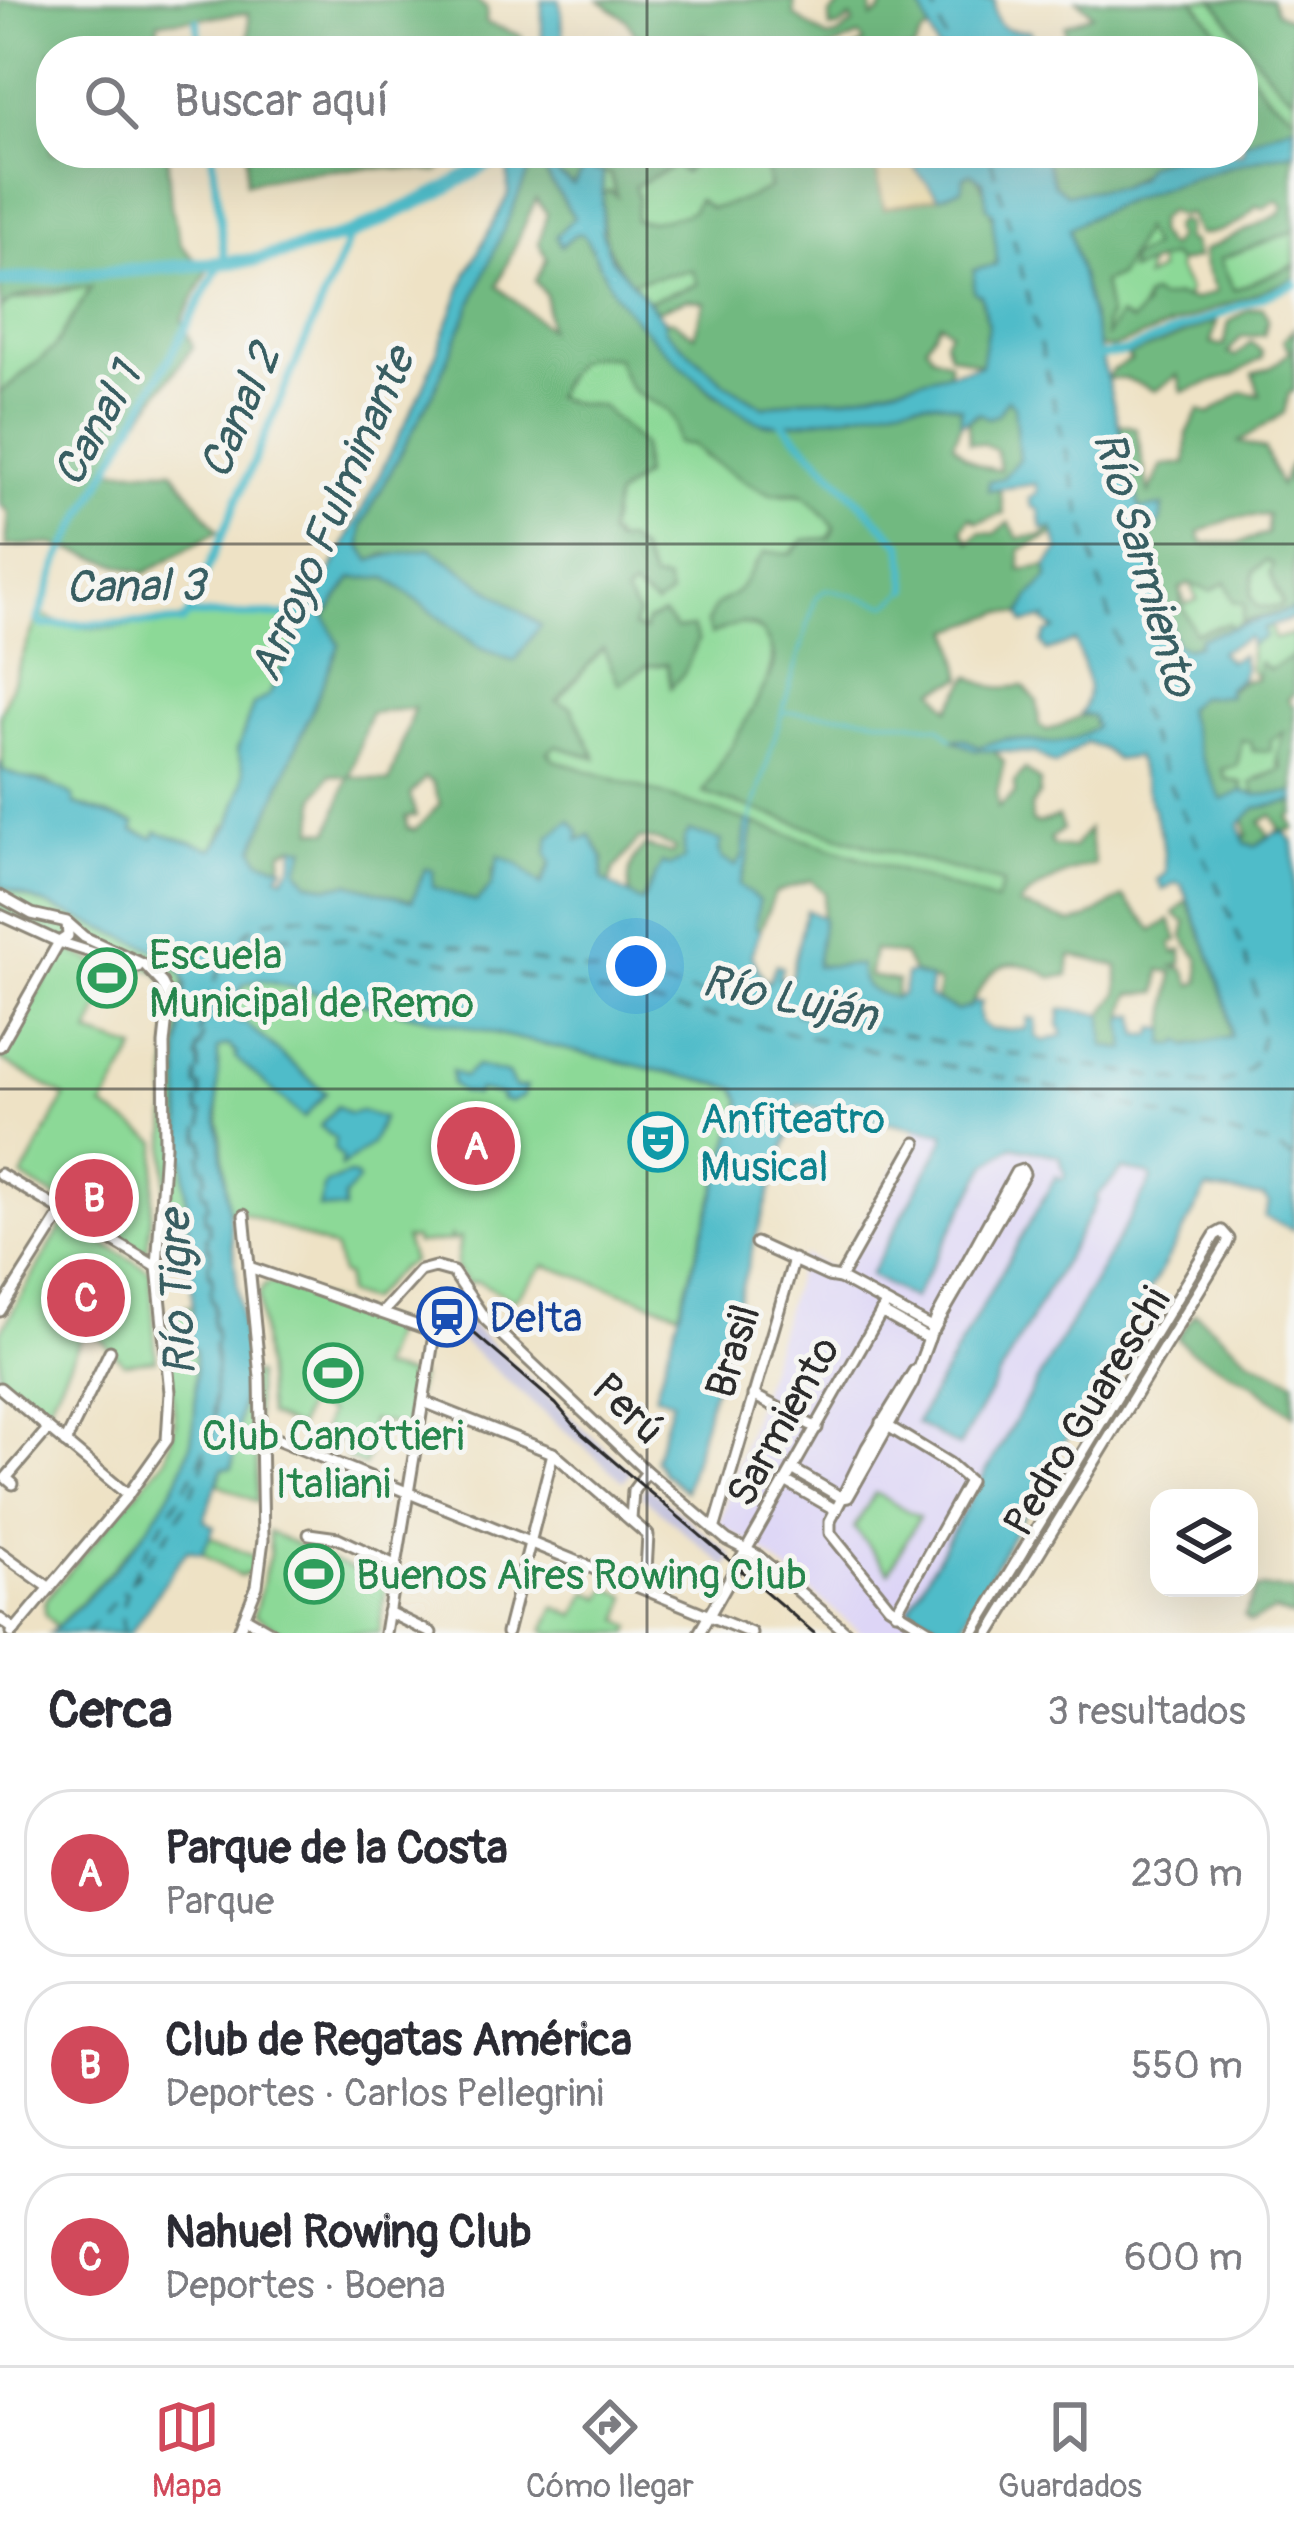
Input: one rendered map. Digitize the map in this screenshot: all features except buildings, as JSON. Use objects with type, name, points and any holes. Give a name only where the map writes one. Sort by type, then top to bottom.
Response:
[{"type":"street","points":[[0,896],[32,914],[67,922],[84,938],[145,965],[170,997],[164,1044],[165,1146],[158,1267],[170,1384],[169,1434],[162,1453],[14,1631],[0,1619]]},
{"type":"street","points":[[0,915],[59,942],[131,964],[162,982]]},
{"type":"street","points":[[0,1046],[59,942],[68,936],[67,922]]},
{"type":"street","points":[[840,1278],[916,1143]]},
{"type":"street","points":[[794,1470],[848,1497],[884,1424],[913,1382],[931,1334],[1016,1172],[1022,1170],[1024,1174],[931,1334]]},
{"type":"street","points":[[0,1174],[158,1267]]},
{"type":"street","points":[[0,1311],[63,1211]]},
{"type":"street","points":[[238,1633],[257,1586],[262,1540],[260,1377],[244,1215]]},
{"type":"street","name":"Pedro Guareschi","points":[[990,1633],[1229,1239],[1222,1231],[1215,1234],[1176,1302]]},
{"type":"street","points":[[757,1243],[840,1278],[931,1334]]},
{"type":"street","name":"Brasil","points":[[714,1530],[794,1259]]},
{"type":"street","points":[[249,1267],[427,1329],[435,1341],[385,1633]]},
{"type":"street","name":"Perú","points":[[382,1313],[420,1271],[451,1270],[485,1319],[647,1472],[847,1633]]},
{"type":"street","points":[[973,1633],[1176,1302],[1188,1309]]},
{"type":"street","name":"Sarmiento","points":[[699,1633],[883,1308]]},
{"type":"street","points":[[65,1443],[110,1352]]},
{"type":"street","points":[[0,1388],[128,1495]]},
{"type":"street","points":[[753,1395],[817,1428]]},
{"type":"street","points":[[424,1402],[553,1453],[650,1540],[645,1588]]},
{"type":"street","points":[[884,1424],[950,1463],[969,1481],[896,1612]]},
{"type":"street","points":[[14,1484],[7,1478],[48,1429]]},
{"type":"street","points":[[260,1432],[751,1633]]},
{"type":"street","points":[[507,1633],[553,1453]]},
{"type":"street","points":[[631,1520],[633,1491],[647,1472]]},
{"type":"street","points":[[787,1482],[836,1510]]},
{"type":"street","points":[[842,1498],[829,1528],[896,1612],[933,1633]]},
{"type":"street","points":[[1048,1506],[1061,1513]]},
{"type":"street","points":[[309,1534],[338,1538],[395,1565]]},
{"type":"street","points":[[0,1552],[50,1588]]},
{"type":"street","points":[[388,1612],[431,1633]]},
{"type":"street","points":[[246,1618],[272,1633]]},
{"type":"shaded area","points":[[918,1127],[944,1133],[944,1140],[870,1275],[913,1299],[988,1164],[1013,1146],[1060,1156],[1065,1175],[1057,1177],[917,1423],[959,1447],[1098,1192],[1123,1169],[1152,1179],[910,1607],[957,1633],[861,1633],[760,1548],[719,1525],[803,1255],[835,1271]]},
{"type":"shaded area","points":[[461,1316],[631,1472],[623,1481],[450,1331]]},
{"type":"shaded area","points":[[646,1485],[733,1556],[727,1568],[641,1495]]},
{"type":"green space","points":[[0,0],[476,0],[487,9],[486,23],[522,36],[249,36],[249,13],[158,22],[158,36],[36,36],[36,168],[168,168],[181,245],[207,272],[182,320],[193,347],[107,470],[173,470],[218,531],[145,573],[52,544],[6,546],[9,513],[0,504],[0,393],[54,348],[91,287],[30,294],[0,309]]},
{"type":"green space","points":[[599,0],[794,0],[794,15],[824,36],[637,36],[626,19]]},
{"type":"green space","points":[[846,0],[871,0],[872,18],[881,12],[884,0],[918,0],[930,30],[837,36],[853,24],[851,18],[830,29],[830,15]]},
{"type":"green space","points":[[1077,0],[1194,0],[1222,36],[1065,36],[1065,25],[1093,14]]},
{"type":"green space","points":[[1194,0],[1214,0],[1240,36],[1222,36]]},
{"type":"green space","points":[[1214,0],[1271,0],[1276,12],[1293,21],[1294,97],[1258,60],[1258,36],[1240,36]]},
{"type":"green space","points":[[1258,60],[1294,97],[1294,115],[1277,103],[1261,88]]},
{"type":"green space","points":[[1258,84],[1294,115],[1294,124],[1258,137]]},
{"type":"green space","points":[[1293,152],[1294,231],[1220,259],[1234,290],[1294,265],[1294,279],[1112,348],[1099,347],[1069,229],[1145,194],[1210,172],[1258,168],[1258,160]],"holes":[[[1277,200],[1284,206],[1280,214],[1203,251],[1216,292],[1194,300],[1160,299],[1152,294],[1132,322],[1119,316],[1107,336],[1103,282],[1119,276],[1143,229],[1152,247],[1130,258],[1129,271],[1171,256],[1178,263],[1197,258],[1192,242],[1185,240],[1187,225],[1179,220],[1172,228],[1176,237],[1170,247],[1165,245],[1157,232],[1158,220],[1168,211],[1189,214],[1198,235],[1230,227],[1256,206],[1264,208]]]},
{"type":"green space","points":[[246,168],[388,168],[341,169],[246,183]]},
{"type":"green space","points":[[388,168],[443,168],[437,172]]},
{"type":"green space","points":[[529,168],[542,168],[574,218],[562,246],[576,233],[583,233],[613,291],[636,320],[712,393],[743,413],[857,413],[920,399],[941,400],[962,408],[953,443],[958,449],[980,465],[1000,470],[996,450],[969,443],[968,420],[1008,399],[1015,406],[1019,459],[1003,479],[990,481],[989,490],[1000,490],[1004,514],[978,522],[970,517],[962,530],[970,542],[980,532],[995,534],[1009,522],[1018,538],[1042,536],[1053,527],[1054,534],[1020,550],[1020,570],[1047,566],[1048,578],[1021,614],[1003,612],[952,630],[963,678],[935,690],[949,709],[970,676],[995,687],[1023,686],[1037,701],[1039,725],[1046,730],[1092,716],[1095,728],[1073,740],[1004,739],[979,747],[966,739],[955,741],[974,750],[993,750],[1004,762],[998,808],[1015,794],[1014,783],[1025,769],[1040,782],[1031,807],[1032,822],[1058,817],[1063,829],[1050,839],[1053,846],[1073,848],[1088,829],[1095,865],[1054,879],[1019,905],[1072,923],[1123,897],[1153,930],[1170,920],[1178,940],[1171,944],[1174,953],[1182,950],[1182,964],[1174,966],[1185,970],[1192,985],[1200,982],[1199,959],[1183,937],[1186,923],[1174,914],[1187,900],[1215,967],[1231,1038],[1187,1046],[1164,1044],[1173,972],[1160,970],[1158,992],[1131,994],[1128,1001],[1124,1022],[1128,1050],[1104,1046],[1103,1014],[1118,993],[1118,966],[1070,956],[1068,975],[1053,978],[1025,965],[1003,966],[986,980],[970,1007],[958,1011],[937,1000],[939,983],[914,973],[903,955],[874,950],[869,976],[898,981],[895,999],[868,991],[848,966],[815,966],[825,893],[811,880],[775,893],[760,931],[755,927],[739,885],[753,823],[996,902],[1003,883],[703,793],[755,704],[774,658],[762,632],[750,624],[711,635],[707,623],[715,606],[737,592],[765,552],[793,553],[803,540],[829,538],[835,527],[801,494],[766,492],[693,445],[677,443],[673,418],[629,386],[617,358],[592,356],[577,362],[554,397],[601,406],[642,445],[643,475],[616,497],[608,533],[614,542],[627,540],[640,551],[652,579],[666,581],[670,595],[656,605],[632,588],[625,594],[638,615],[633,627],[644,631],[647,621],[663,614],[676,629],[692,627],[698,640],[684,673],[671,687],[667,664],[647,666],[619,684],[603,648],[557,701],[571,707],[596,758],[556,746],[548,752],[554,760],[746,821],[743,856],[736,866],[722,859],[719,850],[684,841],[685,860],[670,866],[642,902],[631,900],[630,870],[640,851],[645,846],[672,854],[675,848],[639,839],[613,871],[609,886],[602,880],[603,857],[590,835],[551,863],[540,886],[518,864],[494,868],[491,886],[476,902],[432,887],[413,901],[348,883],[329,887],[307,882],[298,869],[305,848],[295,846],[282,851],[281,866],[260,860],[254,848],[339,645],[325,617],[352,578],[387,578],[480,648],[514,661],[403,556],[385,554],[371,561],[361,546],[362,525],[433,393]],"holes":[[[536,199],[547,213],[539,243],[547,259],[535,281],[546,295],[548,329],[497,286]],[[414,708],[389,782],[350,776],[370,713]],[[330,775],[348,777],[330,831],[314,830],[316,797]],[[425,778],[433,783],[440,804],[415,830],[407,828],[406,817],[416,816],[410,795]]]},
{"type":"green space","points":[[553,168],[584,168],[573,185]]},
{"type":"green space","points":[[589,168],[671,168],[635,186],[635,220],[642,221],[686,213],[698,199],[710,208],[755,195],[769,188],[768,168],[876,168],[884,208],[961,189],[964,177],[972,172],[988,202],[996,244],[996,265],[974,270],[988,325],[982,365],[949,354],[945,341],[950,331],[940,322],[926,345],[932,355],[949,361],[949,375],[843,398],[801,399],[764,407],[726,384],[664,330],[664,320],[673,321],[694,335],[705,302],[687,299],[657,311],[648,301],[698,284],[692,270],[631,282],[615,260],[603,220],[603,193],[617,196],[610,174]]},
{"type":"green space","points":[[886,168],[698,284],[648,301],[610,257],[597,170]]},
{"type":"green space","points":[[1048,168],[1150,168],[1119,187],[1066,194],[1054,184]]},
{"type":"green space","points":[[1143,228],[1153,248],[1129,271],[1148,264],[1145,278],[1159,271],[1157,260],[1171,256],[1189,290],[1186,298],[1160,299],[1152,294],[1145,298],[1139,316],[1107,338],[1103,282],[1119,276]]},
{"type":"green space","points":[[1294,231],[1294,265],[1234,290],[1219,259]]},
{"type":"green space","points":[[92,286],[54,348],[0,393],[0,309],[4,302]]},
{"type":"green space","points":[[1263,307],[1268,319],[1264,335],[1241,337],[1228,353],[1235,357],[1251,342],[1262,358],[1234,375],[1182,392],[1178,375],[1155,391],[1125,378],[1107,379],[1112,370],[1131,360],[1127,356],[1217,321],[1211,343],[1224,346],[1229,322]]},
{"type":"green space","points":[[1294,328],[1294,391],[1289,393],[1284,413],[1239,442],[1265,449],[1280,486],[1294,464],[1288,482],[1294,485],[1294,609],[1242,622],[1245,604],[1233,601],[1226,582],[1211,591],[1190,584],[1180,588],[1181,603],[1195,633],[1229,623],[1231,628],[1185,648],[1175,643],[1148,539],[1160,522],[1163,507],[1140,509],[1119,424],[1136,428],[1149,493],[1162,466],[1186,463],[1187,434],[1199,410],[1209,414],[1242,392],[1260,395],[1253,374],[1272,367],[1290,352],[1283,340]],"holes":[[[1268,515],[1267,534],[1237,543],[1203,543],[1199,532],[1233,518]],[[1266,561],[1273,564],[1270,573],[1280,607],[1257,607],[1251,596],[1254,571]]]},
{"type":"green space","points":[[592,354],[617,358],[644,396],[662,403],[703,456],[773,494],[806,496],[835,527],[829,538],[803,540],[778,561],[749,576],[742,585],[736,623],[757,629],[769,641],[767,680],[853,841],[1004,882],[996,902],[553,760],[548,751],[556,746],[595,757],[571,707],[557,702],[604,647],[619,684],[647,666],[668,664],[671,686],[684,673],[698,640],[680,633],[633,628],[625,594],[633,587],[656,605],[666,581],[652,579],[641,561],[608,533],[616,497],[643,475],[642,445],[601,406],[554,397],[571,364]]},
{"type":"green space","points":[[1266,561],[1274,564],[1270,573],[1283,602],[1280,607],[1257,607],[1251,596],[1254,571]]},
{"type":"green space","points":[[1226,582],[1233,601],[1245,603],[1242,622],[1195,634],[1179,588],[1186,604],[1197,600],[1190,584]]},
{"type":"green space","points":[[39,613],[88,628],[124,627],[188,615],[306,615],[269,695],[253,706],[237,751],[243,783],[230,825],[212,850],[158,832],[155,839],[132,830],[134,823],[75,804],[49,782],[3,770],[0,715]]},
{"type":"green space","points":[[1271,626],[1274,639],[1294,634],[1294,659],[1257,679],[1250,668],[1250,645],[1264,637],[1262,629]]},
{"type":"green space","points":[[1292,657],[1294,693],[1288,699],[1294,708],[1294,793],[1255,795],[1251,783],[1282,769],[1277,755],[1284,732],[1270,740],[1270,751],[1253,751],[1251,742],[1242,740],[1237,766],[1222,769],[1226,779],[1242,783],[1242,791],[1223,801],[1206,771],[1185,709],[1198,697],[1228,696],[1242,681],[1257,679],[1259,662],[1269,670]]},
{"type":"green space","points":[[1286,732],[1277,764],[1282,769],[1257,778],[1255,795],[1242,791],[1242,783],[1226,779],[1222,769],[1237,766],[1242,739],[1269,740]]},
{"type":"green space","points":[[1294,802],[1294,814],[1289,817],[1294,829],[1275,833],[1280,829],[1272,815],[1260,822],[1269,836],[1255,846],[1245,843],[1240,835],[1247,836],[1244,816],[1256,808]]},
{"type":"green space","points":[[0,886],[161,952],[184,976],[179,1051],[182,1141],[178,1141],[184,1158],[188,1229],[182,1233],[164,1229],[170,988],[156,972],[60,940],[0,912]]},
{"type":"green space","points":[[63,948],[115,971],[89,1034],[136,1049],[103,1107],[158,1142],[147,1253],[22,1177],[65,1097],[0,1059]]},
{"type":"green space","points":[[260,980],[736,1088],[742,1101],[679,1312],[545,1265],[514,1300],[477,1281],[468,1283],[456,1268],[460,1238],[453,1241],[451,1236],[449,1241],[416,1244],[415,1239],[405,1239],[412,1262],[368,1301],[346,1294],[346,1275],[341,1275],[335,1249],[239,1211],[228,1211],[217,1101],[218,1048],[228,1045],[238,1053],[236,1057],[304,1117],[326,1093],[232,1016],[232,1005],[245,984]]},
{"type":"green space","points":[[63,1224],[150,1271],[156,1360],[124,1363],[87,1326],[44,1416],[0,1376],[0,1333]]},
{"type":"green space","name":"Club Canottieri Italiani","points":[[274,1282],[395,1324],[379,1369],[420,1377],[409,1427],[371,1420],[367,1439],[375,1440],[364,1466],[346,1458],[349,1446],[321,1435],[328,1413],[306,1405],[298,1428],[268,1415],[259,1295],[265,1285]]},
{"type":"green space","points":[[192,1306],[195,1412],[180,1475],[134,1545],[57,1627],[45,1613],[45,1600],[166,1458],[175,1423],[166,1326],[176,1313]]},
{"type":"green space","points":[[1195,1313],[1250,1359],[1294,1381],[1294,1415],[1177,1338]]},
{"type":"green space","points":[[245,1373],[256,1374],[257,1502],[218,1484],[222,1469],[232,1467]]},
{"type":"green space","points":[[875,1493],[919,1517],[889,1572],[854,1528]]},
{"type":"green space","name":"Buenos Aires Rowing Club","points":[[269,1532],[386,1585],[379,1633],[284,1633],[254,1615],[270,1553]]},
{"type":"green space","name":"Buenos Aires Rowing Club","points":[[209,1536],[254,1557],[252,1572],[240,1576],[202,1553]]},
{"type":"green space","points":[[608,1588],[627,1597],[620,1620],[632,1626],[629,1633],[544,1630],[555,1607],[575,1616],[588,1592],[602,1598]]},
{"type":"green space","points":[[1258,1589],[1294,1591],[1294,1617],[1275,1611],[1250,1622],[1244,1616],[1253,1597],[1258,1597]]},
{"type":"sand","points":[[876,168],[915,168],[939,197],[884,208]]},
{"type":"water","points":[[542,0],[560,0],[564,36],[542,36]]},
{"type":"water","points":[[918,0],[995,0],[1002,26],[1030,31],[1032,36],[932,36]]},
{"type":"water","points":[[1294,124],[1294,152],[1258,160],[1258,137]]},
{"type":"water","points":[[508,168],[530,168],[433,393],[362,525],[361,546],[371,561],[430,548],[540,625],[515,661],[480,648],[387,578],[352,578],[325,616],[339,645],[254,848],[260,860],[284,867],[278,875],[283,878],[292,865],[295,846],[306,848],[298,869],[308,882],[329,887],[348,883],[412,901],[425,869],[433,870],[433,887],[476,902],[491,886],[499,856],[518,864],[541,885],[551,863],[549,837],[570,820],[579,831],[578,840],[590,835],[603,858],[602,880],[642,902],[662,863],[670,866],[684,860],[689,831],[722,841],[722,859],[736,866],[743,856],[746,821],[753,823],[739,885],[759,901],[755,926],[760,931],[751,955],[765,981],[769,982],[776,964],[782,967],[779,979],[790,981],[806,910],[823,918],[816,966],[860,965],[870,989],[895,998],[903,994],[906,974],[914,973],[931,980],[929,997],[957,1011],[982,1002],[981,1023],[991,1030],[1026,1029],[1028,1018],[1036,1019],[1036,1037],[1045,1041],[1063,1035],[1061,1009],[1103,1014],[1104,1046],[1126,1050],[1123,1022],[1127,1016],[1137,1016],[1139,1035],[1166,1029],[1165,1044],[1181,1041],[1188,1046],[1231,1037],[1215,967],[1182,885],[1163,890],[1157,880],[1166,873],[1162,837],[1136,757],[1116,760],[1086,742],[1055,765],[1035,753],[974,750],[952,739],[966,739],[979,747],[1008,739],[1053,743],[1095,727],[1092,716],[1080,714],[1088,687],[1075,641],[1047,651],[1042,643],[1046,633],[1055,629],[1044,622],[1046,618],[1024,623],[1021,614],[1048,578],[1047,566],[1059,550],[1053,528],[1042,529],[1039,510],[1031,506],[1029,498],[1037,492],[1036,484],[988,490],[989,481],[1003,478],[1019,459],[1014,406],[1008,399],[998,414],[989,418],[978,413],[961,424],[961,408],[921,401],[782,424],[763,423],[746,415],[704,385],[641,325],[613,291],[583,234],[561,246],[556,236],[574,217],[542,168],[553,168],[573,185],[584,168],[603,172],[602,232],[610,257],[664,320],[665,330],[726,384],[764,407],[801,399],[843,398],[981,365],[988,325],[981,295],[974,292],[974,270],[996,265],[997,258],[993,213],[987,207],[983,181],[971,173],[964,177],[962,189],[939,197],[915,168],[1048,168],[1054,184],[1066,194],[1119,187],[1138,178],[1145,168],[1226,168],[1114,206],[1069,229],[1140,509],[1163,506],[1160,522],[1148,539],[1175,643],[1185,648],[1198,645],[1200,638],[1294,609],[1294,618],[1263,629],[1265,637],[1250,645],[1249,637],[1219,652],[1229,661],[1241,655],[1245,669],[1227,689],[1229,696],[1198,697],[1185,709],[1200,756],[1222,800],[1242,791],[1294,793],[1294,802],[1256,808],[1239,825],[1245,843],[1255,846],[1284,832],[1292,841],[1294,1230],[1265,1217],[1269,1203],[1264,1197],[1207,1189],[957,1633],[909,1608],[1152,1179],[1150,1175],[1123,1169],[1095,1198],[959,1447],[916,1423],[1056,1176],[1065,1176],[1060,1156],[1013,1146],[988,1164],[913,1299],[870,1275],[944,1133],[798,1105],[685,1491],[655,1459],[672,1401],[655,1395],[742,1102],[736,1088],[260,980],[244,984],[232,1005],[232,1016],[326,1093],[304,1118],[235,1057],[237,1053],[228,1045],[218,1048],[217,1114],[248,1374],[232,1468],[222,1469],[204,1520],[214,1527],[202,1553],[187,1550],[130,1633],[50,1633],[111,1573],[150,1525],[180,1474],[192,1438],[191,1259],[184,1255],[182,1233],[188,1229],[184,1159],[178,1158],[177,1141],[182,1140],[179,1051],[186,985],[180,968],[161,952],[0,886],[0,762],[3,770],[73,796],[75,804],[135,824],[133,831],[154,838],[157,832],[213,849],[230,825],[243,783],[237,751],[253,705],[269,695],[424,386],[467,273],[508,195]]},
{"type":"water","points":[[476,1066],[508,1074],[515,1088],[526,1087],[522,1097],[511,1102],[501,1100],[503,1095],[478,1090],[476,1095],[461,1092],[452,1084],[452,1071],[464,1077]]},
{"type":"water","points":[[337,1106],[349,1114],[361,1111],[383,1118],[371,1144],[341,1167],[335,1139],[320,1126]]},
{"type":"water","points":[[348,1175],[358,1181],[344,1197],[344,1210],[319,1208],[325,1184]]},
{"type":"waterway","points":[[197,21],[199,36]]},
{"type":"waterway","points":[[214,168],[225,263]]},
{"type":"waterway","points":[[0,281],[256,260],[351,234],[481,168]]},
{"type":"waterway","name":"Canal 2","points":[[188,615],[351,234]]},
{"type":"waterway","name":"Canal 1","points":[[221,263],[60,558],[38,620],[43,625],[182,622],[188,615],[306,615]]},
{"type":"waterway","points":[[1093,357],[1125,352],[1294,284]]},
{"type":"waterway","points":[[779,419],[902,545],[908,589]]},
{"type":"waterway","points":[[750,822],[816,597],[827,589],[888,605],[908,589]]},
{"type":"waterway","points":[[783,712],[939,727],[952,739]]},
{"type":"ferry route","points":[[931,0],[944,36]]},
{"type":"ferry route","points":[[125,1632],[122,1615],[135,1572],[199,1463],[210,1430],[215,1374],[198,1045],[209,997],[224,963],[244,935],[262,923],[309,916],[956,1045],[1204,1085],[1238,1077],[1252,1065],[1261,1031],[1251,977],[1226,905],[1154,749],[1119,648],[993,168]]},
{"type":"ferry route","points":[[230,959],[269,938],[343,939],[1105,1099],[1274,1147],[1294,1159]]},
{"type":"ferry route","points":[[200,1049],[212,994]]},
{"type":"ferry route","points":[[199,1058],[216,1346],[214,1420]]},
{"type":"ferry route","points":[[130,1583],[182,1511],[201,1471],[212,1429]]},
{"type":"ferry route","points":[[85,1633],[124,1590]]},
{"type":"tram line","points":[[461,1322],[556,1404],[582,1434],[814,1633]]},
{"type":"place","name":"Escuela Municipal de Remo","points":[[107,978]]},
{"type":"place","name":"Anfiteatro Musical","points":[[658,1142]]},
{"type":"place","name":"Parque de la Costa","points":[[476,1146]]},
{"type":"place","name":"Club de Regatas América","points":[[94,1198]]},
{"type":"place","name":"Nahuel Rowing Club","points":[[86,1298]]},
{"type":"place","name":"Delta","points":[[447,1317]]},
{"type":"place","name":"Club Canottieri Italiani","points":[[333,1373]]},
{"type":"place","name":"Buenos Aires Rowing Club","points":[[314,1574]]},
{"type":"water label","name":"Arroyo Fulminante","points":[[331,514]]},
{"type":"water label","name":"Río Sarmiento","points":[[1146,563]]},
{"type":"water label","name":"Canal 3","points":[[135,585]]},
{"type":"water label","name":"Río Luján","points":[[790,997]]},
{"type":"water label","name":"Río Tigre","points":[[176,1293]]}]
